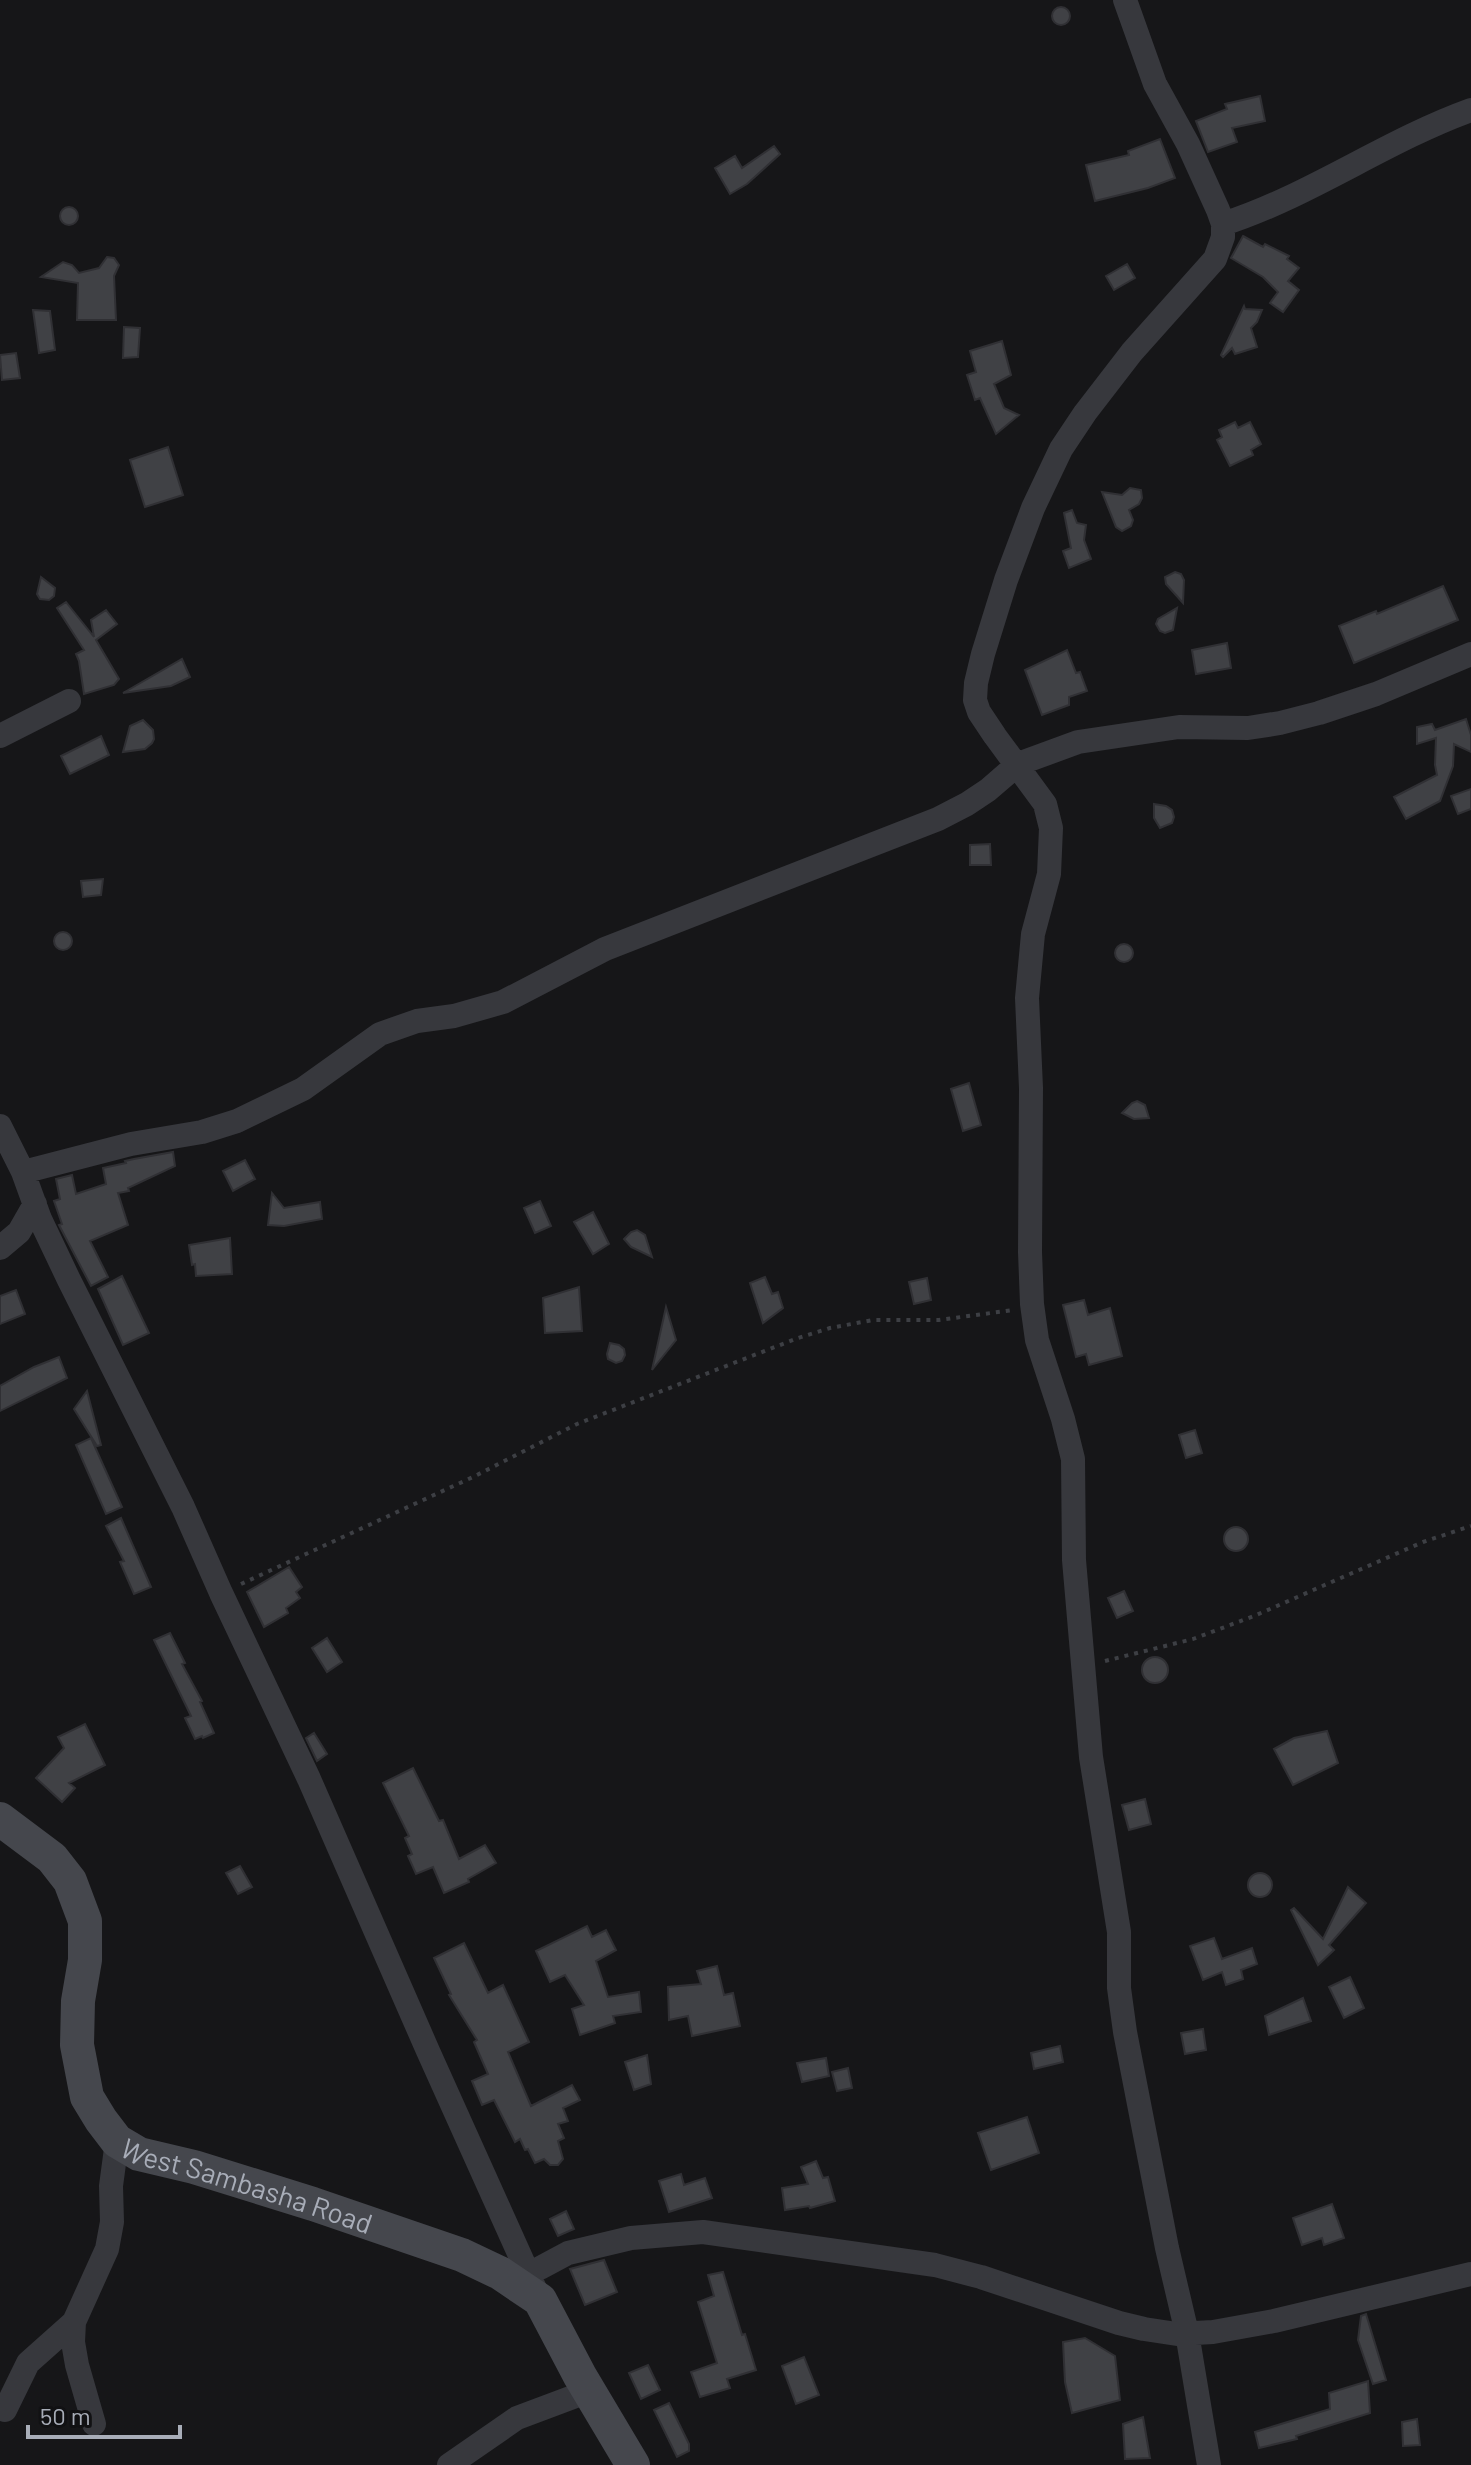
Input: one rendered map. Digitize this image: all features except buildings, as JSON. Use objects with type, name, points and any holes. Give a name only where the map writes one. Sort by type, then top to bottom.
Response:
[{"type":"street","points":[[1125,0],[1155,84],[1188,144],[1223,224],[1223,237],[1215,259],[1132,352],[1061,449],[1033,508],[1006,580],[976,683],[975,700],[979,712],[1045,804],[1051,828],[1049,874],[1033,934],[1027,998],[1031,1088],[1032,1304],[1037,1340],[1073,1459],[1074,1560],[1082,1661],[1091,1757],[1119,1932],[1119,1988],[1125,2032],[1167,2248],[1187,2333],[1209,2465]]},
{"type":"street","points":[[1223,224],[1302,193],[1442,121],[1471,110]]},
{"type":"street","points":[[23,1172],[131,1144],[202,1132],[237,1121],[303,1089],[380,1034],[417,1021],[454,1016],[503,1002],[605,949],[938,819],[988,790],[1018,764],[1078,742],[1179,727],[1248,728],[1306,716],[1376,694],[1471,654]]},
{"type":"street","points":[[0,736],[69,701]]},
{"type":"street","points":[[0,1126],[69,1280],[183,1507],[309,1779],[428,2051],[540,2284],[568,2253],[631,2238],[703,2232],[935,2265],[1119,2323],[1187,2333],[1213,2332],[1274,2321],[1471,2274]]},
{"type":"street","points":[[0,1248],[19,1232],[35,1204]]},
{"type":"street","name":"West Sambasha Road","points":[[0,1819],[52,1858],[70,1881],[85,1921],[85,1960],[78,2001],[77,2045],[87,2097],[117,2141],[139,2154],[194,2167],[313,2204],[462,2255],[500,2273],[540,2284],[589,2391],[633,2465]]},
{"type":"street","points":[[94,2424],[77,2365],[74,2322],[107,2249],[112,2222],[111,2186],[117,2141]]},
{"type":"street","points":[[5,2410],[28,2363],[74,2322]]},
{"type":"street","points":[[449,2465],[517,2418],[589,2391]]},
{"type":"path","points":[[221,1593],[421,1501],[577,1424],[798,1338],[873,1320],[939,1320],[989,1315],[1032,1304]]},
{"type":"path","points":[[1082,1661],[1104,1661],[1193,1639],[1254,1616],[1423,1542],[1471,1526]]}]
